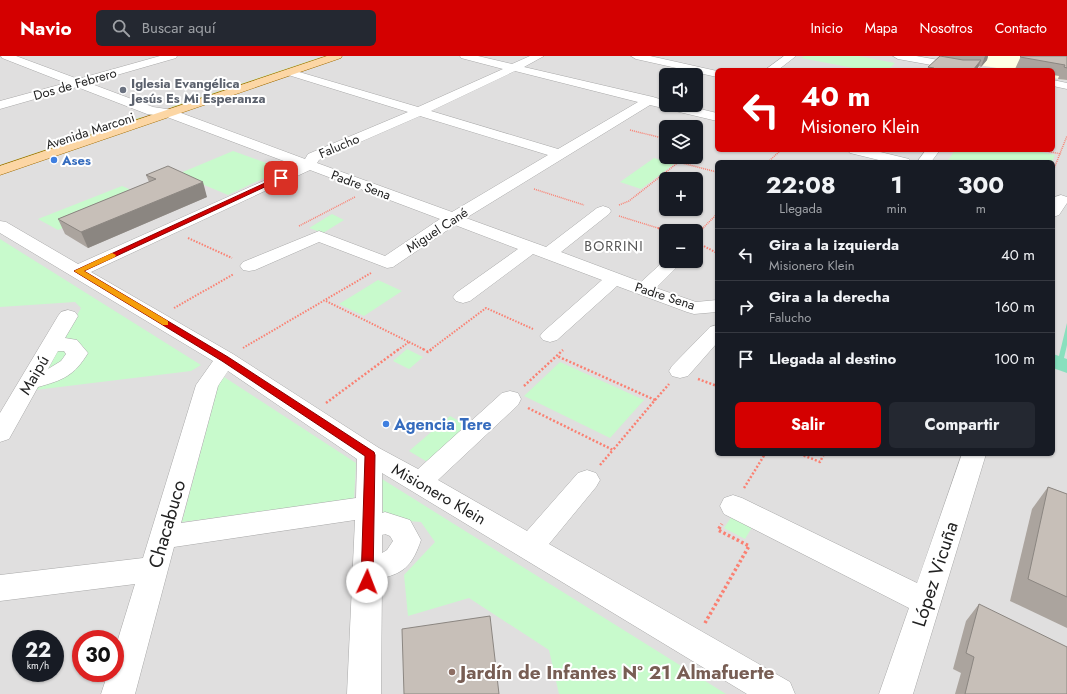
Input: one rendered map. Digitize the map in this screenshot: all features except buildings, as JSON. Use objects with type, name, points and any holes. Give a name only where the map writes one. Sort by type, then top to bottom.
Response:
[{"type":"main road","name":"Avenida Marconi","points":[[0,161],[317,56]]},
{"type":"main road","name":"Avenida Marconi","points":[[0,171],[337,56]]},
{"type":"street","points":[[0,63],[10,58],[29,56]]},
{"type":"street","name":"Dos de Febrero","points":[[0,105],[172,56]]},
{"type":"street","points":[[465,56],[659,103]]},
{"type":"street","name":"Falucho","points":[[78,271],[308,166],[313,157],[418,112],[539,56]]},
{"type":"street","points":[[636,56],[715,74]]},
{"type":"street","points":[[774,68],[791,56]]},
{"type":"street","points":[[898,56],[965,68]]},
{"type":"street","points":[[977,68],[983,57]]},
{"type":"street","name":"Padre Sena","points":[[10,58],[151,111],[169,113],[308,166],[694,308],[715,306]]},
{"type":"street","points":[[289,72],[560,154]]},
{"type":"street","points":[[1055,83],[1067,86]]},
{"type":"street","name":"Miguel Cané","points":[[387,263],[452,219],[649,100]]},
{"type":"street","points":[[703,111],[714,113]]},
{"type":"street","points":[[926,160],[932,152]]},
{"type":"street","points":[[860,155],[897,157]]},
{"type":"street","points":[[548,254],[603,211]]},
{"type":"street","name":"Misionero Klein","points":[[0,226],[225,359],[370,455],[420,482],[778,694]]},
{"type":"street","points":[[249,266],[319,236],[387,263]]},
{"type":"street","points":[[463,298],[530,248]]},
{"type":"street","points":[[644,290],[667,268]]},
{"type":"street","points":[[550,336],[614,279]]},
{"type":"street","points":[[694,308],[715,322]]},
{"type":"street","name":"Maipú","points":[[0,433],[68,316]]},
{"type":"street","points":[[680,371],[715,333]]},
{"type":"street","name":"Chacabuco","points":[[118,694],[207,386],[225,359]]},
{"type":"street","points":[[420,482],[510,399]]},
{"type":"street","points":[[364,694],[370,455]]},
{"type":"street","name":"López Vicuña","points":[[896,694],[973,456]]},
{"type":"street","points":[[530,547],[587,480]]},
{"type":"street","points":[[733,506],[926,602]]},
{"type":"street","points":[[163,537],[369,517],[400,528],[407,540],[402,555],[386,566],[368,567]]},
{"type":"street","points":[[0,588],[154,569]]},
{"type":"path","points":[[609,125],[659,137]]},
{"type":"path","points":[[1055,167],[1067,136]]},
{"type":"path","points":[[770,160],[779,152]]},
{"type":"path","points":[[1051,152],[1061,154]]},
{"type":"path","points":[[603,211],[629,201],[675,164]]},
{"type":"path","points":[[686,164],[715,171]]},
{"type":"path","points":[[319,236],[298,226],[371,189]]},
{"type":"path","points":[[703,228],[715,216]]},
{"type":"path","points":[[170,229],[249,266]]},
{"type":"path","points":[[703,246],[715,251]]},
{"type":"path","points":[[225,359],[326,301],[387,263]]},
{"type":"path","points":[[156,318],[249,266]]},
{"type":"path","points":[[326,301],[428,352],[486,308],[569,344],[556,356],[510,399],[612,450],[655,400],[556,356]]},
{"type":"path","points":[[309,415],[409,342]]},
{"type":"path","points":[[692,644],[749,546],[718,530],[764,456]]},
{"type":"path","points":[[805,456],[820,462],[823,456]]},
{"type":"shaded area","points":[[0,56],[1067,56],[1067,694],[0,694]]},
{"type":"shaded area","points":[[986,56],[1067,56],[1067,80],[1055,78],[1055,68],[997,68],[979,65]]},
{"type":"green space","points":[[804,56],[858,56],[895,63],[890,68],[854,68],[801,58]]},
{"type":"green space","points":[[321,57],[325,58],[175,108],[171,107]]},
{"type":"green space","points":[[141,117],[145,119],[0,168],[0,165]]},
{"type":"green space","points":[[233,151],[283,169],[228,195],[178,174]]},
{"type":"green space","points":[[954,152],[1041,152],[1055,155],[1053,160],[948,160]]},
{"type":"green space","points":[[654,158],[659,160],[659,164],[674,164],[663,172],[659,172],[659,175],[641,189],[620,182]]},
{"type":"green space","points":[[122,186],[143,195],[58,230],[38,219]]},
{"type":"green space","points":[[332,214],[344,220],[323,233],[309,228]]},
{"type":"green space","points":[[0,239],[201,365],[191,371],[35,390],[81,308],[75,302],[0,307]]},
{"type":"green space","points":[[378,280],[402,291],[364,316],[339,304]]},
{"type":"green space","points":[[1067,323],[1067,345],[1064,358],[1067,359],[1067,373],[1055,369],[1055,355],[1059,356]]},
{"type":"green space","points":[[407,349],[423,357],[409,369],[393,361]]},
{"type":"green space","points":[[560,362],[644,400],[610,438],[524,396]]},
{"type":"green space","points":[[221,375],[356,463],[354,500],[182,522]]},
{"type":"green space","points":[[450,416],[470,427],[429,463],[409,451]]},
{"type":"green space","points":[[382,479],[726,694],[559,694],[549,650],[469,598],[408,616],[404,575],[435,542],[421,522],[383,519]]},
{"type":"green space","points":[[734,513],[754,524],[745,539],[724,528]]},
{"type":"slow traffic","points":[[112,255],[78,271],[165,323]]},
{"type":"place","name":"Iglesia Evangélica Jesús Es Mi Esperanza","points":[[123,90]]},
{"type":"place","name":"Ases","points":[[54,160]]},
{"type":"place","name":"Agencia Tere","points":[[386,424]]},
{"type":"place","name":"Jardín de Infantes N° 21 Almafuerte","points":[[452,672]]},
{"type":"district","name":"BORRINI","points":[[614,246]]},
{"type":"route","points":[[281,178],[78,271],[225,359],[370,455],[370,507],[367,582]]}]
